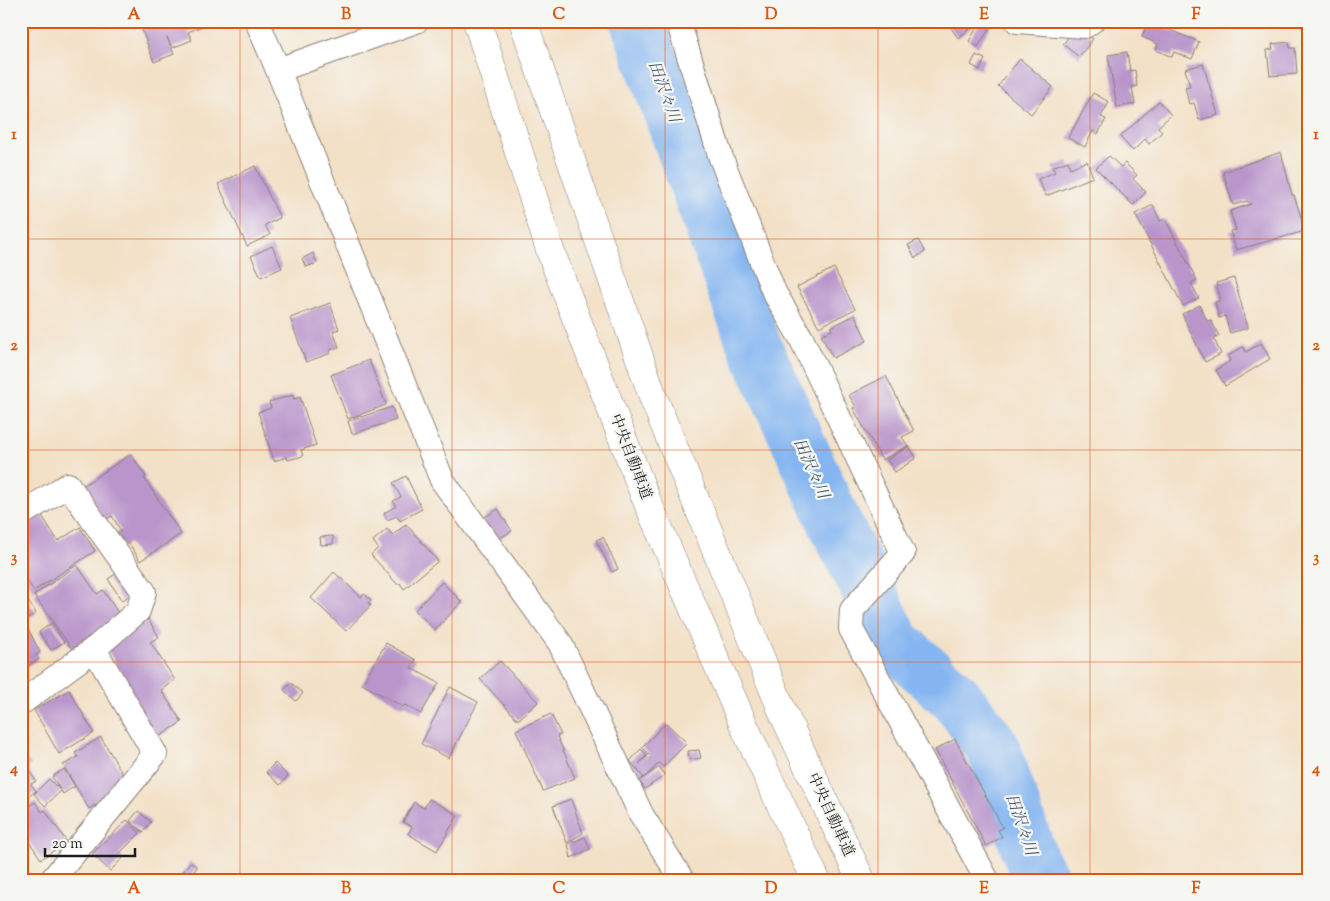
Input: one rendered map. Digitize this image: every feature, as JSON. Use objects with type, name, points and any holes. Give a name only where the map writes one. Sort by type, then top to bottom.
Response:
[{"type":"highway","name":"中央自動車道","points":[[477,21],[551,253],[644,494],[745,728],[816,880]]},
{"type":"highway","name":"中央自動車道","points":[[523,21],[653,397],[784,715],[861,880]]},
{"type":"street","points":[[257,21],[442,480],[560,643],[640,814],[682,880]]},
{"type":"street","points":[[278,70],[416,21]]},
{"type":"street","points":[[678,21],[720,158],[774,292],[802,338],[903,553],[852,610],[851,629],[987,880]]},
{"type":"street","points":[[1017,21],[1085,26],[1092,21]]},
{"type":"street","points":[[21,514],[68,485],[144,592],[138,611],[94,649],[21,703]]},
{"type":"street","points":[[52,880],[156,754],[94,649]]},
{"type":"building","points":[[161,21],[215,21],[188,32],[192,40],[172,48],[167,37],[174,54],[154,62],[142,30]]},
{"type":"building","points":[[946,21],[980,21],[958,38]]},
{"type":"building","points":[[981,21],[991,26],[978,47],[969,41]]},
{"type":"building","points":[[1148,21],[1199,42],[1192,59],[1174,52],[1172,57],[1156,50],[1158,44],[1142,37]]},
{"type":"building","points":[[1077,26],[1093,39],[1079,57],[1063,44]]},
{"type":"building","points":[[1289,42],[1290,48],[1295,48],[1297,74],[1270,76],[1267,50],[1273,49],[1272,44]]},
{"type":"building","points":[[1127,52],[1130,71],[1135,70],[1137,86],[1132,87],[1135,104],[1117,107],[1108,55]]},
{"type":"building","points":[[976,55],[985,59],[980,70],[971,65]]},
{"type":"building","points":[[1020,59],[1053,87],[1031,114],[998,86]]},
{"type":"building","points":[[1203,64],[1218,115],[1199,120],[1194,103],[1189,104],[1185,87],[1190,86],[1185,69]]},
{"type":"building","points":[[1093,93],[1109,102],[1101,117],[1106,119],[1098,134],[1093,131],[1085,147],[1068,138]]},
{"type":"building","points":[[1159,101],[1171,115],[1158,127],[1162,132],[1149,144],[1145,139],[1133,151],[1120,137]]},
{"type":"building","points":[[1281,152],[1292,195],[1294,195],[1305,231],[1236,250],[1230,231],[1236,230],[1230,211],[1251,204],[1247,201],[1233,205],[1223,172]]},
{"type":"building","points":[[1109,156],[1121,167],[1125,163],[1137,175],[1133,179],[1146,192],[1133,205],[1096,168]]},
{"type":"building","points":[[1068,161],[1070,168],[1087,161],[1093,177],[1046,196],[1038,179],[1055,172],[1052,167]]},
{"type":"building","points":[[255,166],[280,218],[265,225],[270,235],[247,246],[218,184]]},
{"type":"building","points":[[1153,205],[1160,221],[1165,219],[1197,280],[1191,283],[1199,298],[1183,306],[1135,214]]},
{"type":"building","points":[[918,240],[925,252],[915,258],[908,245]]},
{"type":"building","points":[[272,246],[282,268],[261,277],[251,256]]},
{"type":"building","points":[[313,253],[317,263],[306,267],[302,259]]},
{"type":"building","points":[[834,268],[855,309],[819,327],[797,287]]},
{"type":"building","points":[[1234,278],[1248,328],[1230,333],[1225,316],[1219,318],[1215,302],[1221,300],[1216,283]]},
{"type":"building","points":[[330,303],[339,329],[333,331],[339,347],[330,350],[331,353],[306,362],[290,318]]},
{"type":"building","points":[[1200,305],[1207,321],[1211,320],[1219,336],[1214,339],[1221,354],[1205,362],[1182,314]]},
{"type":"building","points":[[855,315],[867,341],[833,358],[821,335],[832,330],[831,327]]},
{"type":"building","points":[[1261,343],[1270,359],[1225,386],[1216,370],[1230,361],[1228,356],[1243,347],[1246,352]]},
{"type":"building","points":[[369,360],[386,405],[348,419],[331,375]]},
{"type":"building","points":[[886,376],[914,431],[902,437],[908,446],[882,460],[853,408],[856,407],[849,395]]},
{"type":"building","points":[[293,395],[294,399],[300,397],[316,445],[301,450],[303,456],[288,460],[287,457],[274,461],[258,412],[271,408],[269,402]]},
{"type":"building","points":[[392,407],[396,420],[352,434],[348,421]]},
{"type":"building","points":[[909,446],[916,458],[895,472],[887,460]]},
{"type":"building","points":[[131,454],[146,477],[144,478],[181,534],[140,561],[129,543],[124,547],[115,534],[121,531],[112,516],[105,520],[81,487]]},
{"type":"building","points":[[406,476],[422,509],[400,521],[397,516],[387,520],[384,513],[396,506],[393,501],[401,497],[393,483]]},
{"type":"building","points":[[498,509],[512,531],[495,541],[482,519]]},
{"type":"building","points":[[41,514],[58,541],[80,527],[95,551],[34,591],[21,572],[21,526]]},
{"type":"building","points":[[406,524],[438,561],[404,589],[400,583],[398,585],[371,555],[378,548],[373,541],[387,529],[393,535]]},
{"type":"building","points":[[333,536],[333,544],[321,545],[320,537]]},
{"type":"building","points":[[603,537],[618,569],[612,572],[596,540]]},
{"type":"building","points":[[77,565],[97,594],[103,590],[119,614],[72,649],[34,595]]},
{"type":"building","points":[[334,572],[361,597],[364,594],[371,600],[368,603],[371,605],[346,631],[311,598]]},
{"type":"building","points":[[117,573],[131,594],[122,601],[108,579]]},
{"type":"building","points":[[442,582],[462,602],[435,630],[415,610]]},
{"type":"building","points":[[28,601],[36,613],[24,621],[40,652],[36,655],[39,659],[21,670],[21,605]]},
{"type":"building","points":[[148,619],[159,637],[150,642],[175,680],[161,690],[182,722],[157,738],[119,678],[123,675],[107,649]]},
{"type":"building","points":[[52,623],[64,642],[51,650],[39,632]]},
{"type":"building","points":[[386,643],[416,660],[411,668],[439,683],[421,714],[405,705],[403,707],[362,684]]},
{"type":"building","points":[[500,661],[538,702],[518,720],[480,679]]},
{"type":"building","points":[[291,683],[303,693],[296,701],[284,690]]},
{"type":"building","points":[[450,687],[478,702],[449,758],[421,744]]},
{"type":"building","points":[[69,690],[94,733],[59,754],[34,710]]},
{"type":"building","points":[[551,714],[561,735],[557,736],[575,778],[543,791],[516,730]]},
{"type":"building","points":[[666,723],[687,743],[663,767],[659,763],[644,778],[630,761],[641,749],[647,755],[639,764],[649,754],[642,747]]},
{"type":"building","points":[[101,737],[129,785],[98,811],[95,805],[89,809],[63,765],[78,757],[75,753]]},
{"type":"building","points":[[955,739],[1003,828],[998,830],[1002,837],[986,846],[935,750]]},
{"type":"building","points":[[21,750],[31,765],[27,768],[36,781],[31,784],[36,791],[21,802]]},
{"type":"building","points":[[699,750],[701,758],[689,760],[688,751]]},
{"type":"building","points":[[275,763],[288,776],[280,785],[266,772]]},
{"type":"building","points":[[659,767],[665,775],[645,789],[639,781]]},
{"type":"building","points":[[64,769],[75,786],[63,794],[52,777]]},
{"type":"building","points":[[49,779],[61,791],[45,806],[34,794]]},
{"type":"building","points":[[429,799],[458,815],[437,851],[408,834],[412,827],[403,822],[414,802],[424,808]]},
{"type":"building","points":[[571,799],[583,833],[567,843],[553,806]]},
{"type":"building","points":[[35,802],[42,812],[45,810],[67,842],[41,859],[21,830],[21,811]]},
{"type":"building","points":[[138,811],[151,822],[143,832],[130,821]]},
{"type":"building","points":[[127,820],[140,833],[119,854],[123,858],[110,871],[92,854]]},
{"type":"building","points":[[585,837],[590,849],[571,858],[568,844]]},
{"type":"building","points":[[190,862],[197,867],[188,880],[177,880]]},
{"type":"waterway","name":"田沢々川","points":[[637,21],[754,344],[834,521],[894,642],[957,699],[993,747],[1032,861],[1043,880]]}]
